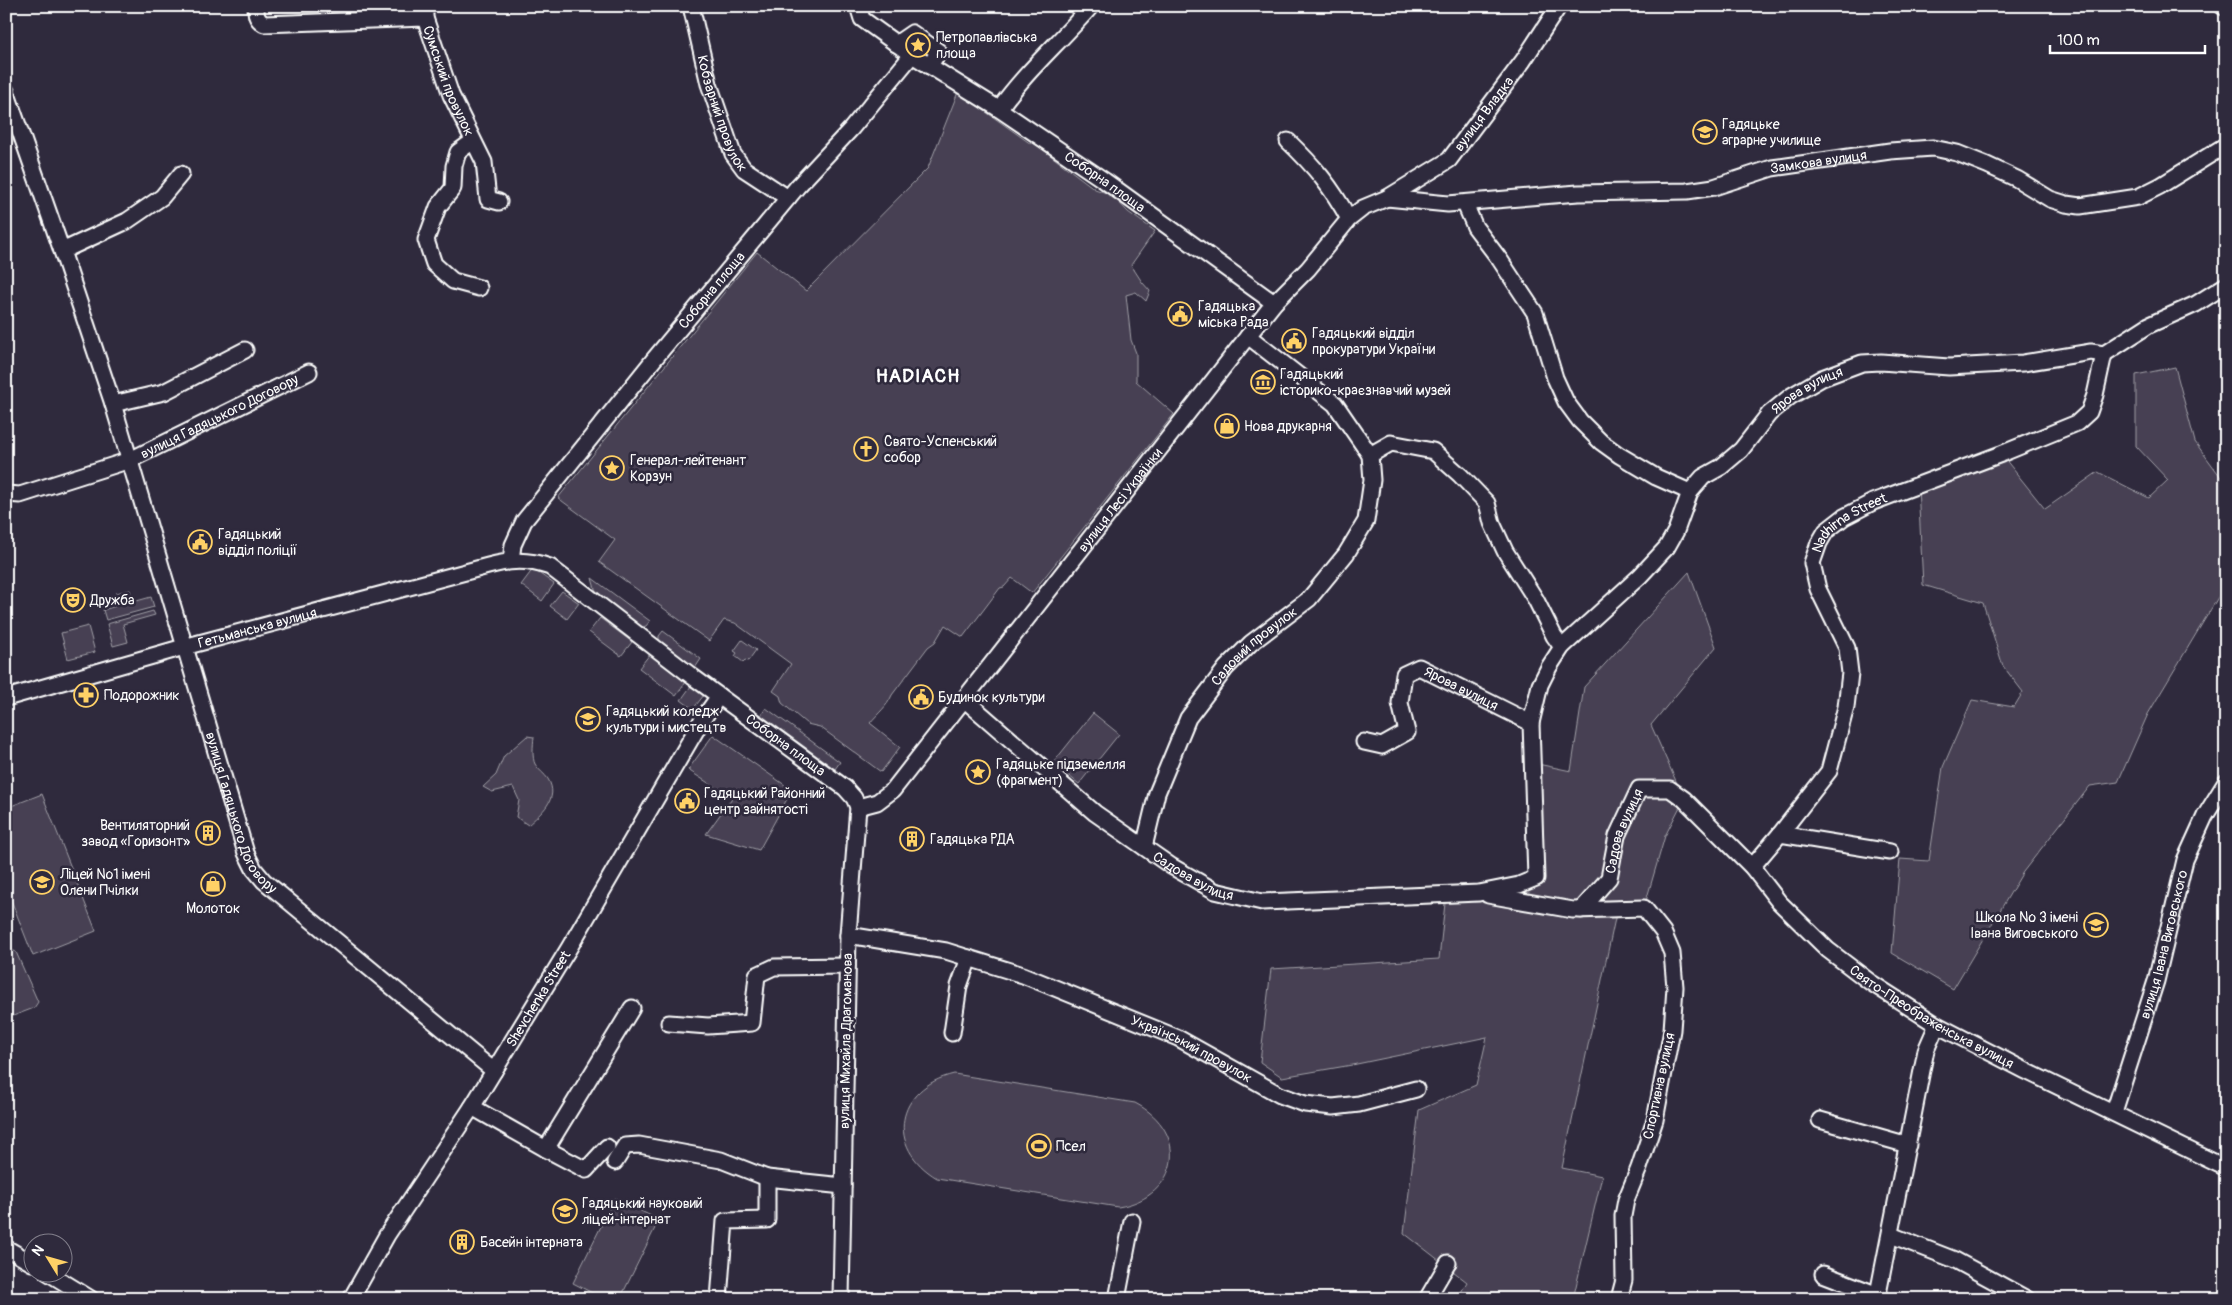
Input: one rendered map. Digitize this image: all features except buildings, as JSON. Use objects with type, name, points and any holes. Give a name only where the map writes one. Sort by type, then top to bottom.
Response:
[{"type":"street","name":"Сумський провулок","points":[[256,6],[256,16],[264,24],[425,12],[451,95],[484,162],[488,199],[499,202]]},
{"type":"street","points":[[858,6],[862,19],[912,55]]},
{"type":"street","points":[[999,108],[1016,85],[1072,29],[1091,6]]},
{"type":"street","name":"вулиця Владка","points":[[1387,198],[1449,160],[1522,61],[1559,6]]},
{"type":"street","name":"Кобзарний провулок","points":[[696,7],[694,24],[732,154],[744,169],[788,198]]},
{"type":"street","points":[[896,44],[912,33],[939,52],[929,66]]},
{"type":"street","name":"Соборна площа","points":[[858,807],[854,798],[845,788],[719,696],[550,567],[531,561],[511,560],[512,545],[524,521],[655,358],[788,198],[851,129],[912,55],[999,108],[1105,181],[1274,304]]},
{"type":"street","name":"вулиця Гадяцького Договору","points":[[6,91],[62,251],[130,460],[246,853],[254,869],[264,882],[494,1071]]},
{"type":"street","name":"Сумський провулок","points":[[473,141],[458,152],[454,166],[453,188],[438,207],[426,240],[434,264],[453,281],[479,288]]},
{"type":"street","points":[[1288,141],[1310,162],[1334,191],[1349,219]]},
{"type":"street","name":"Замкова вулиця","points":[[1387,198],[1465,204],[1578,193],[1687,191],[1714,187],[1772,168],[1890,151],[1933,148],[1957,153],[1987,165],[2017,179],[2050,199],[2080,206],[2138,197],[2160,186],[2226,145]]},
{"type":"street","points":[[62,251],[127,221],[162,197],[181,174]]},
{"type":"street","name":"вулиця Лесі Українки","points":[[858,807],[877,802],[893,790],[1274,304],[1308,269],[1349,219],[1363,208],[1387,198]]},
{"type":"street","points":[[1465,204],[1475,227],[1535,313],[1555,378],[1566,402],[1580,421],[1601,442],[1619,455],[1656,477],[1690,492]]},
{"type":"street","points":[[2104,354],[2149,325],[2196,304],[2226,285]]},
{"type":"street","points":[[1248,336],[1334,404],[1370,455],[1391,443],[1434,451],[1460,474],[1487,503],[1492,523],[1505,551],[1536,600],[1554,636],[1562,647]]},
{"type":"street","points":[[112,404],[164,392],[245,350]]},
{"type":"street","name":"Ярова вулиця","points":[[1536,878],[1531,723],[1540,685],[1549,667],[1562,647],[1640,576],[1667,547],[1676,531],[1690,492],[1703,477],[1721,467],[1741,450],[1770,414],[1791,396],[1822,378],[1862,363],[1881,362],[1949,367],[2023,363],[2091,352],[2104,354]]},
{"type":"street","name":"Nadhirna Street","points":[[1752,867],[1829,771],[1846,707],[1850,673],[1847,648],[1818,589],[1812,563],[1819,543],[1826,531],[1844,517],[1873,502],[2077,423],[2089,412],[2096,395],[2104,354]]},
{"type":"street","name":"вулиця Гадяцького Договору","points":[[6,494],[20,496],[130,460],[309,372]]},
{"type":"street","name":"Садовий провулок","points":[[1144,847],[1157,793],[1188,718],[1226,668],[1244,649],[1309,598],[1346,554],[1366,521],[1372,480],[1370,455]]},
{"type":"street","name":"Гетьманська вулиця","points":[[6,698],[184,647],[511,560]]},
{"type":"street","name":"Ярова вулиця","points":[[1364,742],[1382,746],[1407,732],[1400,703],[1404,674],[1419,667],[1531,723]]},
{"type":"street","name":"Shevchenka Street","points":[[351,1299],[387,1236],[494,1071],[569,948],[702,720],[719,696]]},
{"type":"street","name":"Садова вулиця","points":[[964,699],[1095,813],[1171,866],[1215,891],[1262,902],[1479,893],[1519,885],[1536,878]]},
{"type":"street","name":"вулиця Івана Виговського","points":[[2114,1112],[2156,981],[2185,860],[2205,816],[2226,782]]},
{"type":"street","name":"Садова вулиця","points":[[1581,910],[1609,878],[1617,836],[1639,790],[1670,789],[1684,799]]},
{"type":"street","name":"Свято-Преображенська вулиця","points":[[1684,799],[1752,867],[1779,902],[1828,950],[1870,982],[1937,1025],[2026,1071],[2114,1112],[2226,1168]]},
{"type":"street","name":"вулиця Михайла Драгоманова","points":[[841,1299],[848,935],[858,807]]},
{"type":"street","points":[[1780,834],[1890,852]]},
{"type":"street","name":"Садова вулиця","points":[[1479,893],[1581,910],[1644,908]]},
{"type":"street","name":"Спортивна вулиця","points":[[1619,1299],[1624,1280],[1623,1216],[1626,1200],[1640,1168],[1655,1120],[1672,1030],[1676,988],[1672,953],[1663,932],[1644,908]]},
{"type":"street","name":"Український провулок","points":[[848,935],[946,951],[1023,975],[1178,1038],[1280,1095],[1305,1104],[1333,1108],[1359,1104],[1416,1089]]},
{"type":"street","points":[[952,1033],[959,986],[969,958]]},
{"type":"street","points":[[668,1023],[708,1026],[752,1023],[757,975],[774,966],[847,966]]},
{"type":"street","points":[[546,1150],[632,1008]]},
{"type":"street","points":[[1823,1274],[1878,1297],[1926,1050],[1937,1025]]},
{"type":"street","points":[[472,1107],[546,1150],[586,1170],[607,1147]]},
{"type":"street","points":[[1820,1120],[1908,1145]]},
{"type":"street","points":[[615,1162],[625,1146],[639,1145],[720,1160],[767,1178],[843,1186]]},
{"type":"street","points":[[719,1299],[725,1221],[767,1220],[767,1178]]},
{"type":"street","points":[[1117,1299],[1132,1221]]},
{"type":"street","points":[[1891,1235],[1955,1260],[2027,1299]]},
{"type":"street","points":[[6,1248],[22,1257]]},
{"type":"street","points":[[1427,1299],[1448,1262]]},
{"type":"street","points":[[64,1282],[91,1299]]},
{"type":"shaded area","points":[[958,92],[1031,144],[1034,143],[1095,189],[1112,195],[1128,212],[1155,231],[1131,265],[1150,291],[1146,301],[1136,292],[1126,295],[1131,340],[1136,353],[1136,381],[1174,414],[1032,593],[1012,578],[1004,587],[1000,588],[963,637],[945,625],[935,642],[928,647],[885,706],[870,723],[900,747],[881,772],[820,727],[807,724],[782,703],[780,696],[773,691],[791,664],[735,623],[724,620],[709,641],[599,562],[615,540],[558,498],[757,252],[806,291],[928,168]]},
{"type":"shaded area","points":[[2175,367],[2195,442],[2226,484],[2226,584],[2148,714],[2118,782],[2090,786],[2023,872],[1953,989],[1892,953],[1900,859],[1929,861],[1943,767],[1972,700],[2014,707],[2023,692],[2003,666],[1983,603],[1923,585],[1918,486],[2001,454],[2045,509],[2098,472],[2149,498],[2168,480],[2136,446],[2136,375]]},
{"type":"shaded area","points":[[533,569],[554,584],[542,601],[521,585]]},
{"type":"shaded area","points":[[1689,572],[1716,647],[1651,725],[1684,799],[1665,836],[1644,908],[1617,909],[1562,1168],[1602,1176],[1573,1299],[1457,1299],[1467,1282],[1404,1233],[1419,1110],[1476,1085],[1487,1037],[1352,1065],[1282,1077],[1260,1062],[1271,969],[1439,959],[1446,894],[1535,878],[1533,763],[1571,771],[1584,687]]},
{"type":"shaded area","points":[[592,578],[650,621],[646,626],[642,627],[600,596],[595,589]]},
{"type":"shaded area","points":[[130,590],[133,602],[151,597],[154,607],[106,620],[103,610],[119,605],[116,593]]},
{"type":"shaded area","points":[[562,591],[579,603],[567,619],[550,606]]},
{"type":"shaded area","points":[[153,611],[155,615],[123,624],[128,642],[113,646],[107,624]]},
{"type":"shaded area","points":[[600,618],[632,642],[621,656],[589,632]]},
{"type":"shaded area","points":[[88,626],[95,652],[68,659],[61,633]]},
{"type":"shaded area","points":[[663,631],[701,659],[695,668],[659,641],[659,636]]},
{"type":"shaded area","points":[[742,640],[756,650],[748,661],[745,660],[743,662],[735,656],[737,653],[734,651]]},
{"type":"shaded area","points":[[650,654],[686,682],[676,696],[639,668]]},
{"type":"shaded area","points":[[691,686],[704,695],[693,709],[681,700]]},
{"type":"shaded area","points":[[766,708],[840,762],[835,769],[761,715]]},
{"type":"shaded area","points":[[1093,713],[1119,734],[1079,784],[1053,763]]},
{"type":"shaded area","points":[[713,735],[792,790],[759,850],[706,834],[732,798],[688,770]]},
{"type":"shaded area","points":[[527,736],[534,737],[534,761],[548,779],[552,793],[547,805],[528,825],[516,817],[519,800],[513,787],[492,792],[483,787],[496,775],[504,756]]},
{"type":"shaded area","points":[[42,794],[96,931],[33,956],[6,887],[6,808]]},
{"type":"shaded area","points":[[10,949],[16,952],[38,1002],[34,1008],[13,1016],[6,1011],[6,950]]},
{"type":"shaded area","name":"Псел","points":[[954,1074],[1135,1103],[1153,1115],[1165,1130],[1171,1146],[1171,1162],[1165,1177],[1155,1191],[1139,1201],[1118,1207],[937,1178],[920,1165],[909,1151],[904,1135],[904,1120],[909,1105],[919,1092],[934,1081]]},
{"type":"shaded area","points":[[615,1198],[659,1220],[620,1299],[604,1299],[573,1283]]},
{"type":"place","name":"Петропавлівська площа","points":[[918,45]]},
{"type":"place","name":"Гадяцьке аграрне училище","points":[[1705,132]]},
{"type":"place","name":"Гадяцька міська Рада","points":[[1180,314]]},
{"type":"place","name":"Гадяцький відділ прокуратури України","points":[[1294,341]]},
{"type":"place","name":"Гадяцький історико-краєзнавчий музей","points":[[1263,382]]},
{"type":"place","name":"Нова друкарня","points":[[1227,426]]},
{"type":"place","name":"Свято-Успенський собор","points":[[866,449]]},
{"type":"place","name":"Генерал-лейтенант Корзун","points":[[612,468]]},
{"type":"place","name":"Гадяцький відділ поліції","points":[[200,542]]},
{"type":"place","name":"Дружба","points":[[73,600]]},
{"type":"place","name":"Подорожник","points":[[86,695]]},
{"type":"place","name":"Будинок культури","points":[[921,697]]},
{"type":"place","name":"Гадяцький коледж культури і мистецтв","points":[[588,719]]},
{"type":"place","name":"Гадяцьке підземелля (фрагмент)","points":[[978,772]]},
{"type":"place","name":"Гадяцький Районний центр зайнятості","points":[[687,801]]},
{"type":"place","name":"Вентиляторний завод «Горизонт»","points":[[208,833]]},
{"type":"place","name":"Гадяцька РДА","points":[[912,839]]},
{"type":"place","name":"Ліцей №1 імені Олени Пчілки","points":[[42,882]]},
{"type":"place","name":"Молоток","points":[[213,884]]},
{"type":"place","name":"Школа № 3 імені Івана Виговського","points":[[2096,925]]},
{"type":"place","name":"Псел","points":[[1039,1146]]},
{"type":"place","name":"Гадяцький науковий ліцей-інтернат","points":[[565,1211]]},
{"type":"place","name":"Басейн інтерната","points":[[462,1242]]},
{"type":"district","name":"HADIACH","points":[[918,376]]}]
